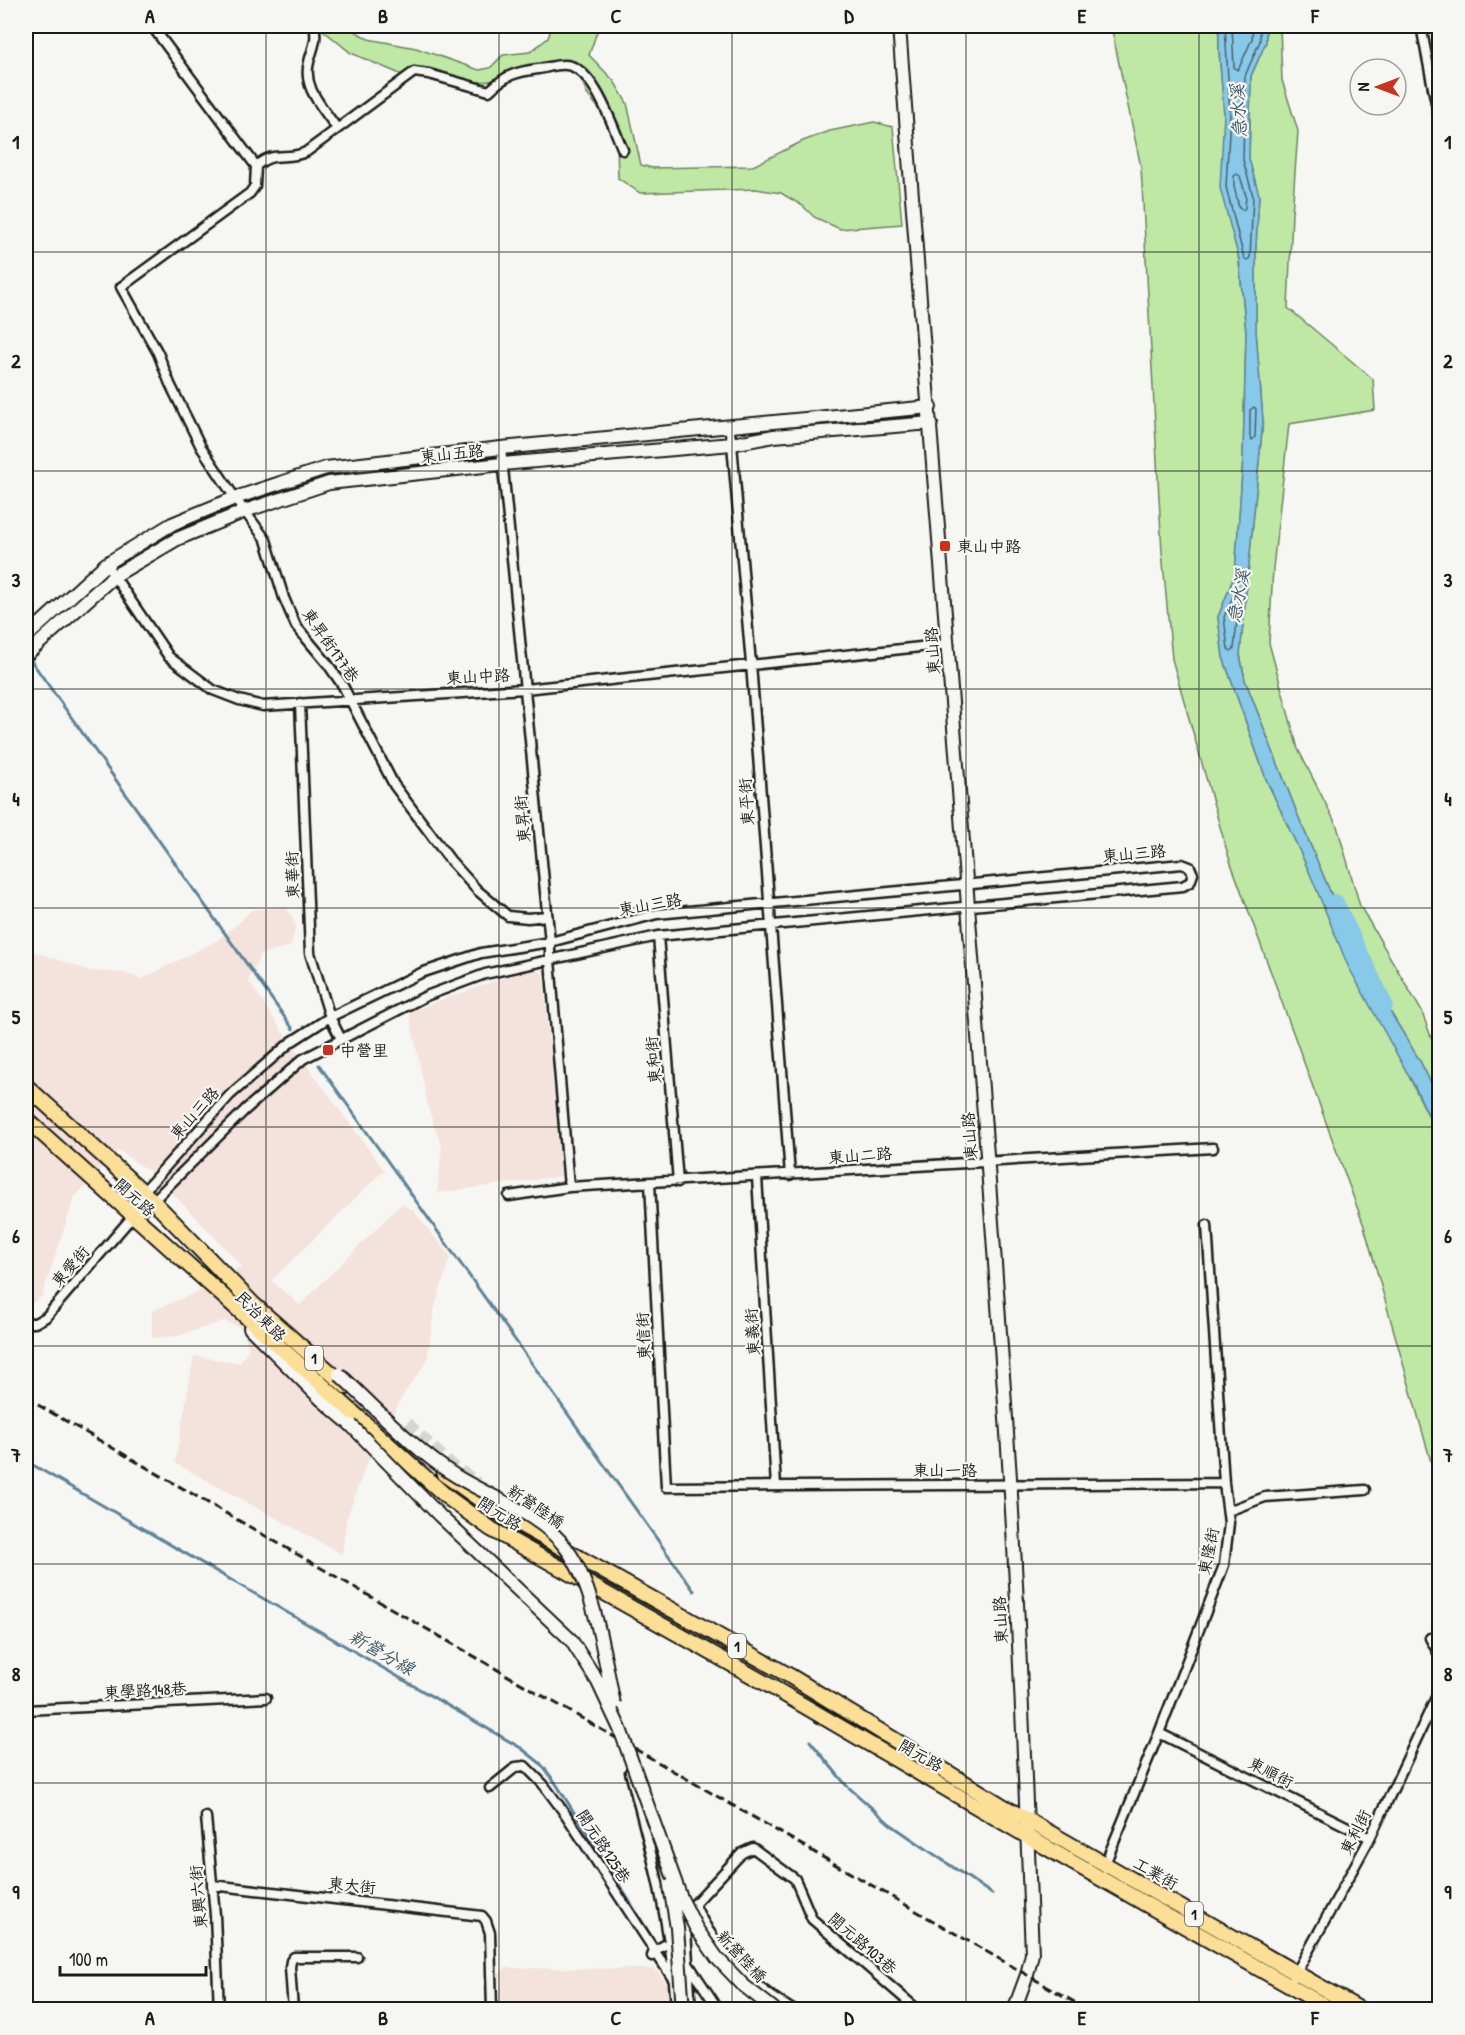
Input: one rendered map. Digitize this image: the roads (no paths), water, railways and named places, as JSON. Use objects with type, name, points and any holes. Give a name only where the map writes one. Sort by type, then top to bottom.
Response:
[{"type":"main road","name":"開元路","points":[[26,1086],[188,1234],[253,1304],[446,1475],[496,1511],[790,1676],[1027,1820]]},
{"type":"main road","name":"開元路","points":[[26,1119],[132,1217],[447,1497],[491,1529],[765,1683],[1028,1836]]},
{"type":"main road","name":"工業街","points":[[1027,1820],[1361,2010]]},
{"type":"main road","name":"工業街","points":[[1028,1836],[1332,2010]]},
{"type":"street","points":[[152,26],[256,166],[265,158],[296,157],[306,152],[414,72],[489,91],[504,77],[517,72],[567,65],[582,72],[600,98],[623,150]]},
{"type":"street","points":[[314,26],[316,34],[308,68],[308,82],[312,92],[337,129]]},
{"type":"street","name":"東山路","points":[[899,26],[969,905],[1010,1484],[1024,1739],[1032,1954],[1028,1975],[1014,2010]]},
{"type":"street","points":[[1421,26],[1440,124]]},
{"type":"street","name":"東昇街177巷","points":[[256,166],[255,186],[250,193],[121,287],[158,353],[170,384],[201,447],[267,540],[284,598],[296,626],[327,663],[349,699]]},
{"type":"street","name":"東山五路","points":[[26,637],[106,564],[172,524],[235,498],[326,468],[501,448],[930,407]]},
{"type":"street","name":"東山五路","points":[[26,655],[114,576],[177,539],[245,511],[329,483],[502,464],[732,444],[774,436],[931,423]]},
{"type":"street","name":"東平街","points":[[729,427],[751,664],[790,1175]]},
{"type":"street","name":"東昇街","points":[[501,448],[550,942],[569,1187]]},
{"type":"street","name":"東山中路","points":[[106,564],[169,657],[213,690],[263,706],[525,689],[949,644]]},
{"type":"street","points":[[349,699],[394,785],[450,860],[477,890],[508,916],[528,918],[546,916]]},
{"type":"street","name":"東華街","points":[[300,703],[310,953],[330,1017],[342,1039]]},
{"type":"street","name":"東山三路","points":[[132,1217],[148,1196],[230,1095],[291,1042],[330,1017],[421,973],[482,953],[550,942],[657,914],[1182,864],[1190,867],[1193,874],[1190,882],[1183,886],[658,936],[485,974],[426,996],[303,1059],[148,1196],[132,1217]]},
{"type":"street","name":"東和街","points":[[658,936],[678,1182]]},
{"type":"street","name":"東山二路","points":[[509,1196],[569,1187],[1213,1148]]},
{"type":"street","name":"東義街","points":[[757,1177],[776,1486]]},
{"type":"street","name":"東信街","points":[[650,1183],[666,1487]]},
{"type":"street","name":"東愛街","points":[[26,1320],[28,1323],[36,1323],[45,1317],[132,1217]]},
{"type":"street","name":"東隆街","points":[[1105,1863],[1159,1733],[1224,1565],[1229,1523],[1224,1483],[1207,1225]]},
{"type":"street","name":"開元路","points":[[188,1234],[339,1374]]},
{"type":"street","name":"民治東路","points":[[174,1253],[322,1400],[351,1425]]},
{"type":"street","name":"新營陸橋","points":[[339,1374],[413,1443],[454,1475],[545,1527],[566,1547],[580,1570],[588,1592],[620,1729]]},
{"type":"street","name":"新營陸橋","points":[[351,1425],[440,1516],[571,1640],[598,1682],[620,1729],[681,1898],[696,1928],[717,1958],[743,1985],[775,2010]]},
{"type":"street","name":"東山一路","points":[[666,1487],[1224,1483]]},
{"type":"street","points":[[1228,1511],[1265,1497],[1365,1490]]},
{"type":"street","points":[[456,1540],[477,1549]]},
{"type":"street","points":[[1430,1638],[1440,1656]]},
{"type":"street","name":"東利街","points":[[1290,1985],[1370,1838],[1440,1689]]},
{"type":"street","name":"東學路148巷","points":[[26,1710],[266,1698]]},
{"type":"street","name":"東順街","points":[[1159,1733],[1370,1838]]},
{"type":"street","name":"開元路125巷","points":[[490,1788],[516,1767],[525,1766],[537,1778],[566,1815],[653,1953],[675,1983]]},
{"type":"street","points":[[629,1769],[654,1863],[670,1942],[676,2010]]},
{"type":"street","name":"東興六街","points":[[206,1817],[219,2010]]},
{"type":"street","name":"開元路103巷","points":[[670,1942],[685,1914],[742,1853],[753,1848],[795,1880],[812,1919],[918,2010]]},
{"type":"street","name":"新營陸橋","points":[[664,1853],[677,1928],[683,2010]]},
{"type":"street","name":"東大街","points":[[212,1885],[482,1916],[490,1933],[492,2010]]},
{"type":"street","points":[[694,1904],[723,1952],[778,2001],[793,2010]]},
{"type":"street","points":[[685,1914],[692,2010]]},
{"type":"street","points":[[653,1953],[670,1942]]},
{"type":"street","points":[[293,2010],[290,1967],[294,1957],[357,1956]]},
{"type":"street","points":[[688,1962],[719,2010]]},
{"type":"water","points":[[1219,26],[1266,26],[1266,42],[1251,76],[1249,159],[1259,195],[1256,245],[1256,331],[1263,421],[1240,655],[1245,680],[1299,818],[1359,960],[1420,1061],[1439,1099],[1439,1138],[1415,1087],[1348,966],[1308,869],[1266,779],[1223,657],[1218,617],[1235,574],[1243,458],[1246,332],[1239,259],[1220,188],[1224,114]]},
{"type":"waterway","points":[[32,662],[293,1029]]},
{"type":"waterway","name":"急水溪","points":[[1335,903],[1384,1005]]},
{"type":"waterway","points":[[319,1065],[694,1591]]},
{"type":"waterway","name":"新營分線","points":[[26,1461],[521,1748],[540,1763],[555,1782],[655,1942]]},
{"type":"waterway","points":[[810,1741],[846,1785],[890,1824],[992,1894]]},
{"type":"tunnel","points":[[407,1423],[449,1463],[478,1483]]},
{"type":"tunnel","points":[[657,1866],[669,1907]]},
{"type":"railway","points":[[26,1398],[1088,2010]]},
{"type":"place","name":"東山中路","points":[[945,546]]},
{"type":"place","name":"中營里","points":[[328,1050]]}]
